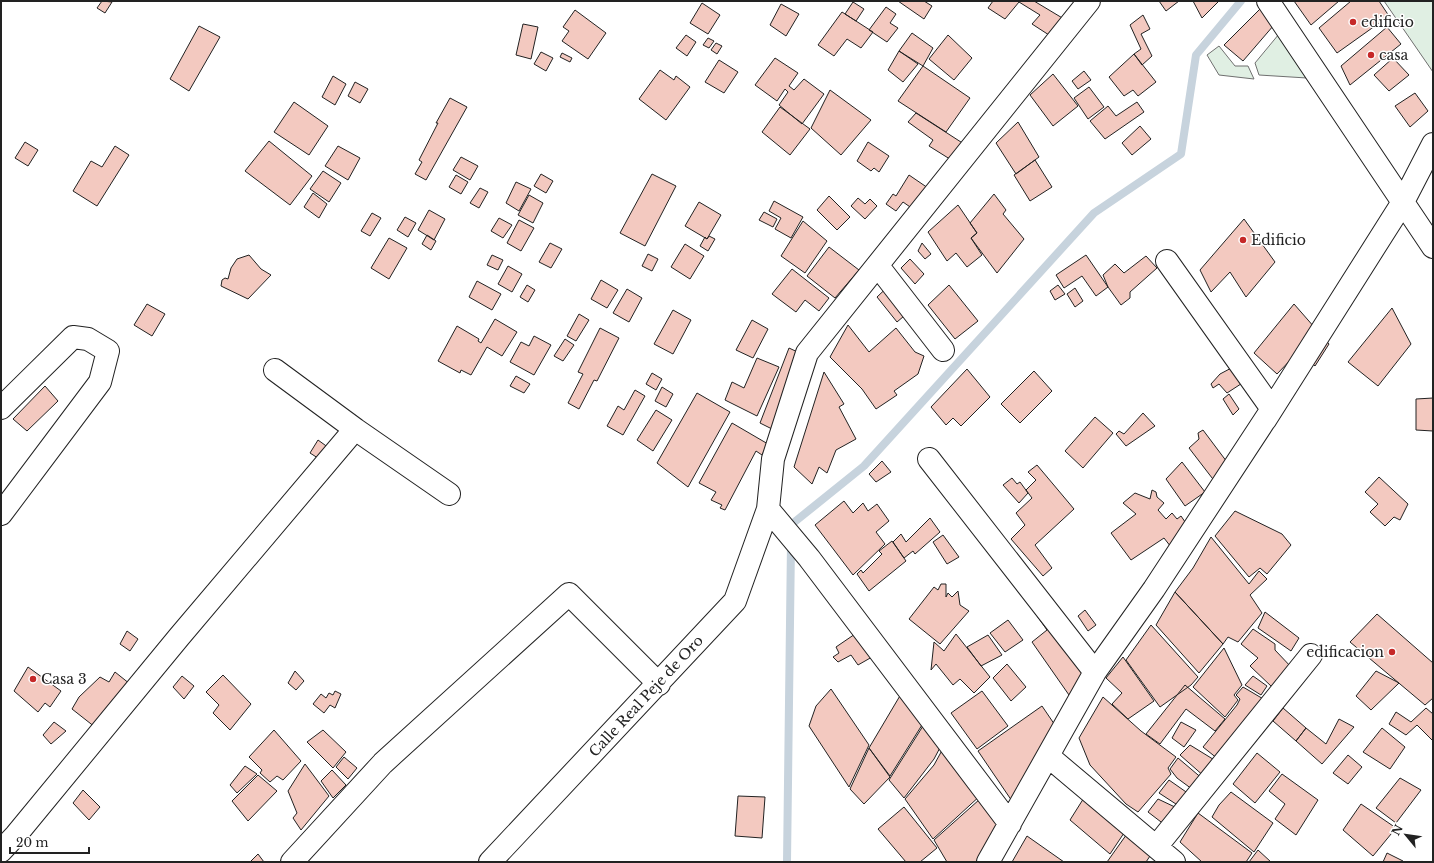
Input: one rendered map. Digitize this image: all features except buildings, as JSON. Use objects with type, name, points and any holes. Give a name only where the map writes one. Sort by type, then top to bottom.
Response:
[{"type":"street","name":"Calle Real Peje de Oro","points":[[490,862],[605,739],[659,684],[735,601],[768,509],[773,459],[808,353],[1089,1]]},
{"type":"street","points":[[1268,1],[1433,247]]},
{"type":"street","points":[[988,862],[1095,672],[1154,589],[1272,409],[1403,202],[1433,144]]},
{"type":"street","points":[[1167,260],[1272,409]]},
{"type":"street","points":[[878,266],[943,350]]},
{"type":"street","points":[[1,408],[73,338],[88,338],[108,351],[100,382],[1,514]]},
{"type":"street","points":[[275,370],[355,429],[449,494]]},
{"type":"street","points":[[1,851],[16,835],[179,637],[355,429]]},
{"type":"street","points":[[929,459],[1095,672]]},
{"type":"street","points":[[768,509],[783,525],[809,558],[1010,824]]},
{"type":"street","points":[[292,862],[383,763],[569,594],[659,684]]},
{"type":"street","points":[[1156,847],[1311,655]]},
{"type":"street","points":[[1048,756],[1174,862]]},
{"type":"green space","points":[[1384,1],[1433,1],[1433,72]]},
{"type":"green space","points":[[1279,34],[1307,78],[1259,75],[1255,63]]},
{"type":"green space","points":[[1219,46],[1235,66],[1248,66],[1254,79],[1219,75],[1207,55]]},
{"type":"waterway","points":[[791,531],[792,524],[864,466],[1094,213],[1181,154],[1196,55],[1241,1]]},
{"type":"waterway","points":[[787,862],[791,543]]},
{"type":"place","name":"edificio","points":[[1353,22]]},
{"type":"place","name":"casa","points":[[1371,55]]},
{"type":"place","name":"Edificio","points":[[1243,240]]},
{"type":"place","name":"edificacion","points":[[1392,652]]},
{"type":"place","name":"Casa 3","points":[[33,679]]}]
